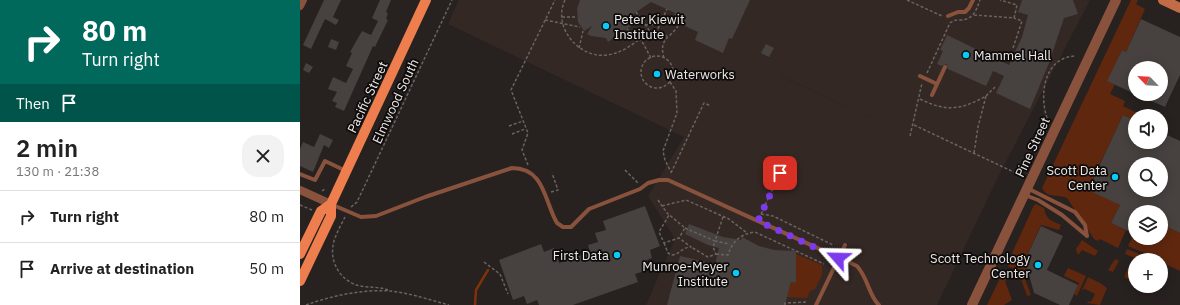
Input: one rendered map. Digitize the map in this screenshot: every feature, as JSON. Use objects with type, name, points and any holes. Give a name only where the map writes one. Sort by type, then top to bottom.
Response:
[{"type":"main road","points":[[1163,0],[1180,8]]},
{"type":"main road","name":"Pacific Street","points":[[300,280],[331,216],[331,204],[423,1]]},
{"type":"main road","name":"Pacific Street","points":[[300,254],[321,212],[331,204]]},
{"type":"street","points":[[300,6],[303,0]]},
{"type":"street","name":"Pine Street","points":[[972,305],[1116,0]]},
{"type":"street","points":[[300,190],[331,204]]},
{"type":"lane","points":[[948,16],[958,12],[965,12],[973,0]]},
{"type":"lane","points":[[932,95],[945,67]]},
{"type":"lane","points":[[922,77],[937,84]]},
{"type":"lane","points":[[300,174],[315,180],[325,161],[346,171]]},
{"type":"lane","points":[[331,204],[355,216],[372,217],[512,168],[520,168],[531,173],[541,184],[557,223],[567,228],[572,227],[577,223],[589,209],[642,187],[648,183],[659,180],[668,180],[857,266],[862,272],[874,300],[879,305]]},
{"type":"lane","points":[[1026,191],[1075,212],[1085,226],[1087,236],[1062,215],[1026,191]]},
{"type":"lane","points":[[816,305],[845,245]]},
{"type":"path","name":"Elmwood South","points":[[350,207],[358,202],[452,0]]},
{"type":"path","points":[[531,173],[522,150],[528,133],[511,90],[555,0]]},
{"type":"path","points":[[565,0],[562,17],[563,24],[572,41],[579,48],[590,54],[609,55],[630,46],[650,31]]},
{"type":"path","points":[[908,0],[942,16]]},
{"type":"path","points":[[910,136],[914,125],[922,77],[950,23],[955,20],[970,18],[974,15],[980,0]]},
{"type":"path","points":[[1000,0],[1017,5],[1014,18]]},
{"type":"path","points":[[636,12],[654,36],[667,9]]},
{"type":"path","points":[[974,15],[1022,20],[1013,48]]},
{"type":"path","points":[[562,17],[575,17]]},
{"type":"path","points":[[545,20],[580,27]]},
{"type":"path","points":[[645,25],[660,24]]},
{"type":"path","points":[[664,58],[656,56],[650,58],[643,65],[642,70],[644,80],[651,87],[656,88],[670,82],[672,77],[672,67],[664,58],[662,47],[667,36],[675,30],[679,24]]},
{"type":"path","points":[[628,29],[632,35],[639,39],[647,48],[650,58]]},
{"type":"path","points":[[579,48],[583,31]]},
{"type":"path","points":[[657,31],[667,36]]},
{"type":"path","points":[[1047,118],[1042,98],[1046,79],[1056,65],[1076,56]]},
{"type":"path","points":[[670,82],[676,91],[677,113],[663,151],[664,160],[671,172],[703,105],[711,106]]},
{"type":"path","points":[[919,99],[944,109],[972,104],[986,96],[996,87]]},
{"type":"path","points":[[974,153],[978,126],[986,96]]},
{"type":"path","points":[[509,126],[523,121]]},
{"type":"path","points":[[914,125],[1020,175]]},
{"type":"path","points":[[512,134],[526,128]]},
{"type":"path","points":[[625,170],[642,187]]},
{"type":"path","points":[[545,194],[558,190],[552,173]]},
{"type":"path","points":[[780,173],[761,214],[773,216],[833,245]]},
{"type":"path","points":[[320,192],[325,189]]},
{"type":"path","points":[[658,200],[669,215],[685,228],[714,242],[731,244]]},
{"type":"path","points":[[662,206],[686,200],[729,219],[747,233]]},
{"type":"path","points":[[300,205],[312,211],[315,210]]},
{"type":"path","points":[[669,215],[659,232],[668,252],[672,255],[676,255],[686,247],[691,247]]},
{"type":"path","points":[[716,254],[713,247],[723,217]]},
{"type":"path","points":[[343,221],[332,245],[334,263],[339,272],[352,283],[360,286],[386,289],[449,305]]},
{"type":"path","points":[[753,232],[758,221]]},
{"type":"path","points":[[664,243],[680,238],[685,228]]},
{"type":"path","points":[[680,238],[708,258],[716,254],[728,255],[731,244],[747,233],[753,232],[824,264]]},
{"type":"path","points":[[484,262],[500,274],[508,294]]},
{"type":"path","points":[[306,305],[356,293],[390,291]]},
{"type":"path","points":[[785,305],[785,303],[807,302]]},
{"type":"shaded area","points":[[459,0],[1090,0],[998,177],[937,305],[646,305],[675,239],[648,196],[684,137],[448,24]],"holes":[[[780,76],[781,76],[911,136]]]},
{"type":"shaded area","points":[[1131,0],[1138,0],[1136,4],[1145,9],[1126,52],[1122,50],[1108,81],[1115,84],[1110,94],[1125,101],[1123,106],[1129,109],[1128,117],[1123,115],[1088,189],[1120,205],[1111,223],[1126,230],[1118,248],[1100,239],[1098,241],[1094,239],[1067,198],[1047,194],[1042,188]]},
{"type":"shaded area","points":[[1036,204],[1044,208],[1046,215],[1050,220],[1061,225],[1059,230],[1041,225],[1025,260],[1028,270],[1024,271],[1021,269],[1031,295],[1027,296],[1018,271],[1008,266],[1008,262],[1034,205]]},
{"type":"shaded area","points":[[1168,227],[1180,233],[1180,271],[1168,265],[1168,253],[1144,253],[1128,246],[1168,245]]},
{"type":"shaded area","points":[[1082,240],[1098,251],[1095,256],[1082,250],[1079,254],[1077,254],[1076,249]]},
{"type":"shaded area","points":[[1127,249],[1137,253],[1128,253],[1128,255],[1125,254]]},
{"type":"shaded area","points":[[796,254],[822,265],[822,275],[815,289],[810,291],[807,298],[787,297],[791,282],[796,283]]},
{"type":"shaded area","points":[[1115,259],[1119,261],[1113,272],[1108,270]]},
{"type":"shaded area","points":[[1068,268],[1086,276],[1077,296],[1074,294],[1079,283],[1064,276]]},
{"type":"shaded area","points":[[1128,268],[1128,279],[1124,277]]},
{"type":"shaded area","points":[[1001,276],[1010,279],[1005,281],[1012,300],[1004,305],[987,305]]},
{"type":"shaded area","points":[[1088,277],[1107,288],[1100,305],[1087,303],[1088,301],[1091,302],[1095,294],[1085,289],[1082,290]]},
{"type":"building","points":[[324,0],[341,0],[333,17],[339,20],[336,25],[325,19],[311,49],[303,45]]},
{"type":"building","points":[[380,0],[391,0],[386,12],[388,13],[386,19],[388,20],[375,47],[373,46],[344,111],[335,107],[337,103],[332,101],[337,92],[328,89],[333,77],[346,83],[353,69],[346,66],[352,53],[350,52],[362,31],[371,35],[378,21],[372,18]]},
{"type":"building","name":"Peter Kiewit Institute","points":[[580,0],[750,0],[732,39],[729,38],[723,53],[695,40],[698,32],[672,20],[675,13],[651,2],[629,17],[634,24],[608,42],[606,38],[591,36],[587,34],[592,26],[584,31],[578,22],[577,9]]},
{"type":"building","name":"Mammel Hall","points":[[1022,0],[1073,0],[1078,14],[1064,18],[1049,63],[1030,109],[996,93],[1004,76],[993,71],[986,86],[948,69],[946,64],[942,66],[937,64],[943,51],[940,50],[947,35],[1009,65],[1022,37],[1028,15],[1018,12]]},
{"type":"building","points":[[1141,19],[1180,37],[1180,75],[1168,101],[1168,61],[1128,61],[1128,91],[1107,81],[1122,50],[1126,52]]},
{"type":"building","points":[[331,39],[339,42],[336,50],[328,47]]},
{"type":"building","points":[[766,44],[774,48],[769,57],[761,53]]},
{"type":"building","points":[[306,63],[313,67],[309,73],[303,70]]},
{"type":"building","points":[[1152,101],[1168,101],[1165,107]]},
{"type":"building","name":"Scott Data Center","points":[[1123,115],[1128,117],[1128,149],[1168,149],[1168,135],[1180,141],[1180,233],[1168,227],[1168,205],[1128,205],[1128,231],[1111,223],[1120,205],[1088,190]]},
{"type":"building","points":[[320,134],[333,140],[329,148],[324,145],[313,172],[300,166],[300,149],[303,142],[314,147]]},
{"type":"building","name":"First Data","points":[[645,206],[660,246],[650,250],[652,258],[642,262],[645,271],[635,274],[638,282],[573,305],[539,305],[537,300],[527,304],[524,296],[513,300],[499,260],[541,244],[544,252],[554,248],[559,263],[590,252],[588,245],[598,242],[595,233],[606,230],[603,221]]},
{"type":"building","name":"Munroe-Meyer Institute","points":[[689,224],[723,237],[741,240],[742,237],[759,246],[774,250],[796,251],[796,283],[791,282],[785,305],[667,305],[680,256],[715,264],[719,248],[708,245],[685,234]]},
{"type":"building","name":"Scott Technology Center","points":[[1041,226],[1063,236],[1047,270],[1078,285],[1069,305],[1060,305],[1034,293],[1025,260]]},
{"type":"waterway","points":[[475,305],[476,290],[488,270]]},
{"type":"place","name":"Peter Kiewit Institute","points":[[606,26]]},
{"type":"place","name":"Mammel Hall","points":[[966,55]]},
{"type":"place","name":"Waterworks","points":[[657,74]]},
{"type":"place","name":"Scott Data Center","points":[[1115,177]]},
{"type":"place","name":"First Data","points":[[617,255]]},
{"type":"place","name":"Scott Technology Center","points":[[1038,265]]},
{"type":"place","name":"Munroe-Meyer Institute","points":[[736,273]]},
{"type":"route","points":[[780,173],[758,221],[838,258]]}]
